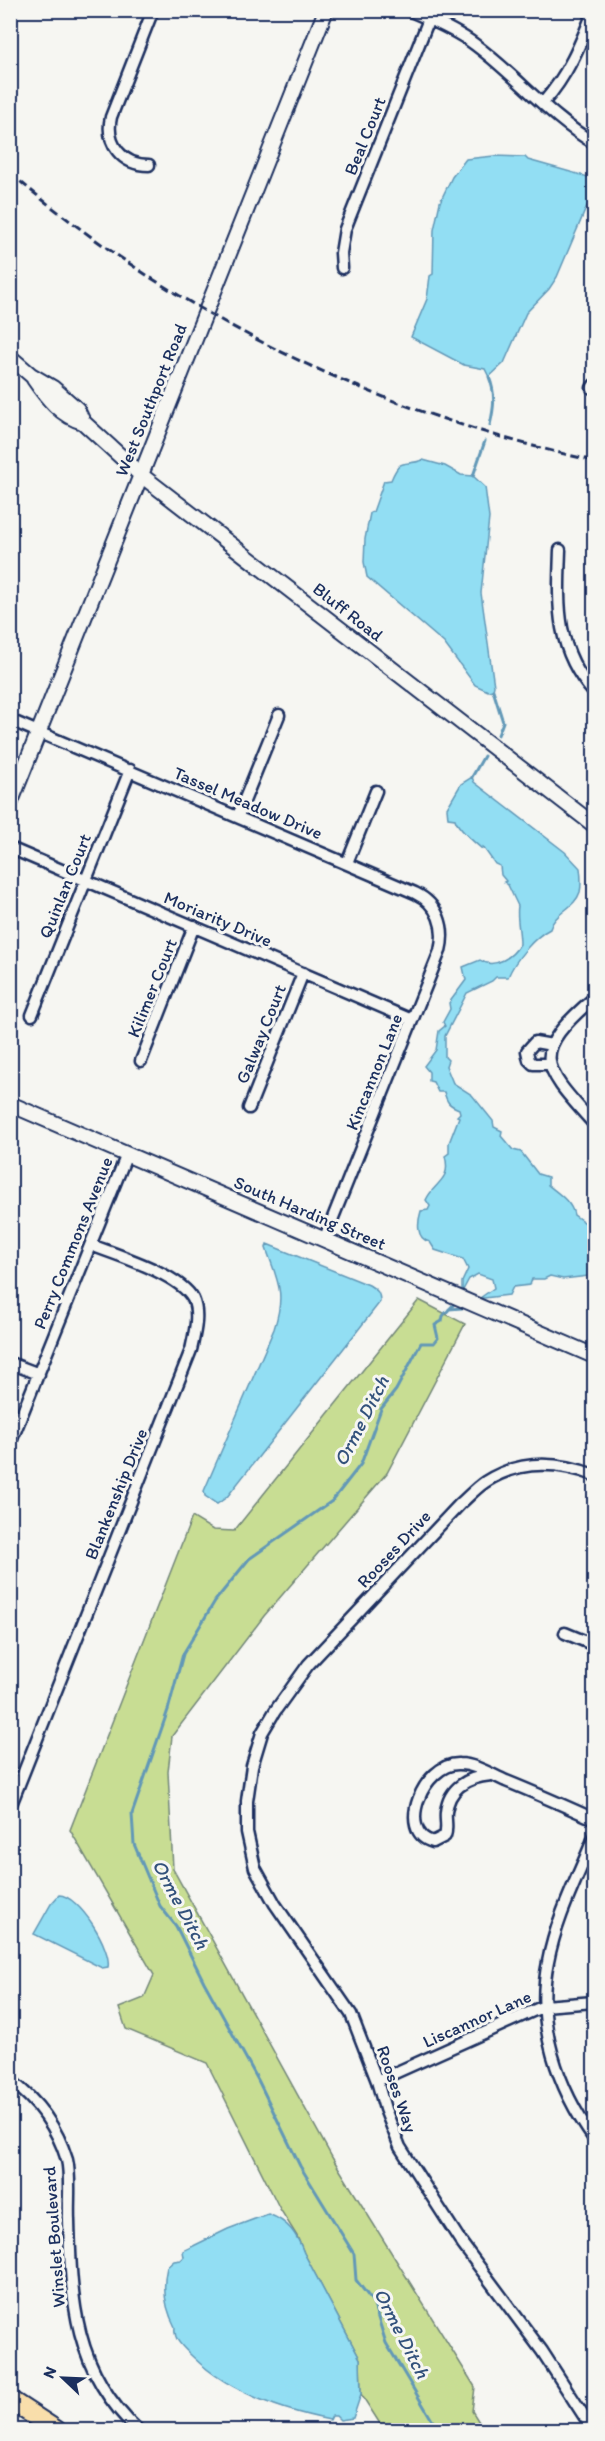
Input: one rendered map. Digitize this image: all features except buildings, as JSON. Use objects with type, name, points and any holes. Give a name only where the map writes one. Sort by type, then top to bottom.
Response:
[{"type":"highway","points":[[10,2400],[56,2430]]},
{"type":"main road","name":"West Southport Road","points":[[10,804],[326,10]]},
{"type":"main road","name":"Bluff Road","points":[[10,357],[31,375],[50,401],[71,419],[83,422],[141,475],[594,825]]},
{"type":"main road","name":"South Harding Street","points":[[10,1104],[594,1356]]},
{"type":"street","points":[[10,15],[12,10]]},
{"type":"street","points":[[149,165],[132,163],[121,155],[113,144],[110,126],[111,117],[153,10]]},
{"type":"street","points":[[408,10],[432,15],[475,45],[594,143]]},
{"type":"street","points":[[543,103],[563,79],[574,60],[594,10]]},
{"type":"street","name":"Beal Court","points":[[342,268],[341,253],[345,229],[432,15]]},
{"type":"street","points":[[560,550],[558,603],[563,639],[575,667],[594,693]]},
{"type":"street","points":[[238,816],[279,715]]},
{"type":"street","name":"Tassel Meadow Drive","points":[[10,720],[419,895],[430,903],[438,914]]},
{"type":"street","name":"Quinlan Court","points":[[32,1015],[130,770]]},
{"type":"street","points":[[347,863],[376,790]]},
{"type":"street","name":"Moriarity Drive","points":[[10,848],[412,1020]]},
{"type":"street","name":"Kincannon Lane","points":[[324,1240],[441,946],[442,929],[438,914]]},
{"type":"street","name":"Kilimer Court","points":[[141,1061],[194,927]]},
{"type":"street","name":"Galway Court","points":[[249,1108],[303,973]]},
{"type":"street","points":[[592,999],[561,1028],[552,1045],[550,1064],[557,1083],[594,1124]]},
{"type":"street","points":[[550,1064],[534,1065],[529,1060],[527,1051],[535,1042],[552,1045]]},
{"type":"street","name":"Perry Commons Avenue","points":[[10,1444],[126,1154]]},
{"type":"street","name":"Blankenship Drive","points":[[10,1807],[191,1350],[194,1333],[196,1315],[193,1299],[181,1286],[151,1268],[91,1245]]},
{"type":"street","points":[[10,1364],[39,1374]]},
{"type":"street","name":"Rooses Drive","points":[[262,1733],[308,1665],[460,1504],[484,1483],[508,1470],[541,1464],[564,1465],[594,1475]]},
{"type":"street","points":[[565,1633],[594,1645]]},
{"type":"street","name":"Rooses Way","points":[[262,1733],[252,1766],[247,1801],[247,1832],[255,1868],[275,1904],[351,2014],[400,2147],[463,2245],[542,2351],[593,2430]]},
{"type":"street","points":[[491,1774],[474,1776],[459,1785],[448,1802],[446,1814],[448,1827],[445,1836],[433,1842],[422,1838],[418,1832],[416,1819],[417,1801],[424,1786],[436,1772],[447,1766],[458,1764],[491,1774],[594,1819]]},
{"type":"street","points":[[594,1837],[559,1921],[548,1963],[544,2006],[561,2083],[575,2112],[594,2139]]},
{"type":"street","name":"Liscannor Lane","points":[[377,2081],[544,2006],[594,2002]]},
{"type":"street","name":"Winslet Boulevard","points":[[10,2080],[42,2109],[57,2132],[68,2163],[72,2291],[81,2338],[101,2385],[138,2430]]},
{"type":"green space","points":[[419,1300],[465,1324],[387,1473],[264,1616],[172,1736],[168,1772],[173,1869],[333,2159],[475,2387],[472,2411],[484,2430],[384,2430],[361,2394],[360,2359],[297,2236],[280,2209],[207,2063],[126,2029],[119,2008],[144,1998],[154,1975],[70,1830],[192,1517],[213,1530],[234,1531]]},
{"type":"water","points":[[494,156],[525,157],[528,160],[592,178],[594,188],[591,205],[587,206],[557,277],[526,313],[504,363],[489,377],[485,369],[464,365],[411,337],[427,299],[430,276],[433,274],[434,230],[440,202],[452,177],[466,159]]},
{"type":"water","points":[[423,460],[445,466],[461,475],[473,476],[485,487],[489,518],[481,593],[493,690],[488,691],[475,685],[444,643],[367,577],[364,562],[365,539],[370,513],[373,512],[384,481],[391,480],[401,465]]},
{"type":"water","points":[[472,777],[474,782],[565,852],[580,868],[581,886],[574,902],[552,923],[550,929],[538,937],[526,950],[515,963],[508,977],[496,977],[467,993],[445,1036],[445,1057],[448,1060],[446,1066],[453,1083],[472,1095],[493,1121],[494,1127],[502,1131],[501,1136],[513,1150],[521,1152],[538,1174],[548,1177],[548,1185],[568,1202],[574,1215],[594,1229],[594,1277],[563,1279],[550,1276],[544,1279],[532,1279],[530,1285],[513,1287],[509,1295],[484,1298],[480,1298],[494,1288],[492,1279],[478,1274],[469,1279],[462,1292],[462,1282],[468,1269],[463,1259],[435,1250],[430,1242],[420,1234],[419,1224],[421,1211],[428,1210],[430,1206],[426,1200],[429,1194],[441,1181],[446,1171],[445,1156],[449,1153],[449,1143],[460,1113],[459,1109],[449,1103],[444,1092],[438,1092],[433,1082],[429,1081],[429,1072],[424,1066],[436,1050],[439,1031],[445,1026],[443,1022],[450,1009],[449,1003],[466,980],[463,967],[480,960],[492,963],[503,960],[520,944],[518,906],[508,885],[504,882],[506,881],[501,875],[500,866],[495,864],[483,847],[482,849],[466,835],[455,819],[448,818],[447,808],[461,784]]},
{"type":"water","points":[[267,1244],[369,1285],[378,1292],[380,1302],[227,1497],[217,1504],[205,1496],[204,1491],[278,1317],[279,1288],[266,1248]]},
{"type":"water","points":[[59,1895],[67,1897],[76,1904],[92,1924],[105,1948],[108,1967],[102,1968],[34,1934],[51,1904]]},
{"type":"water","points":[[268,2214],[281,2220],[295,2234],[360,2359],[361,2394],[353,2418],[340,2420],[332,2416],[330,2420],[293,2411],[256,2398],[207,2369],[177,2340],[165,2298],[167,2267],[184,2257],[183,2251],[228,2229]]},
{"type":"waterway","name":"Orme Ditch","points":[[489,377],[494,401],[490,425]]},
{"type":"waterway","name":"Orme Ditch","points":[[473,476],[485,441]]},
{"type":"waterway","name":"Orme Ditch","points":[[493,690],[503,722],[498,735]]},
{"type":"waterway","name":"Orme Ditch","points":[[472,777],[484,756]]},
{"type":"waterway","name":"Orme Ditch","points":[[438,2430],[386,2343],[373,2302],[356,2280],[354,2254],[300,2166],[258,2080],[176,1926],[160,1906],[134,1844],[132,1814],[168,1710],[183,1654],[215,1601],[249,1559],[332,1501],[361,1464],[381,1409],[396,1390],[421,1343],[434,1343],[438,1338],[435,1325],[442,1321],[443,1316],[455,1303]]},
{"type":"waterway","points":[[449,1309],[462,1308]]},
{"type":"railway","points":[[10,173],[76,226],[144,273],[213,316],[284,353],[358,387],[434,416],[594,461]]}]
